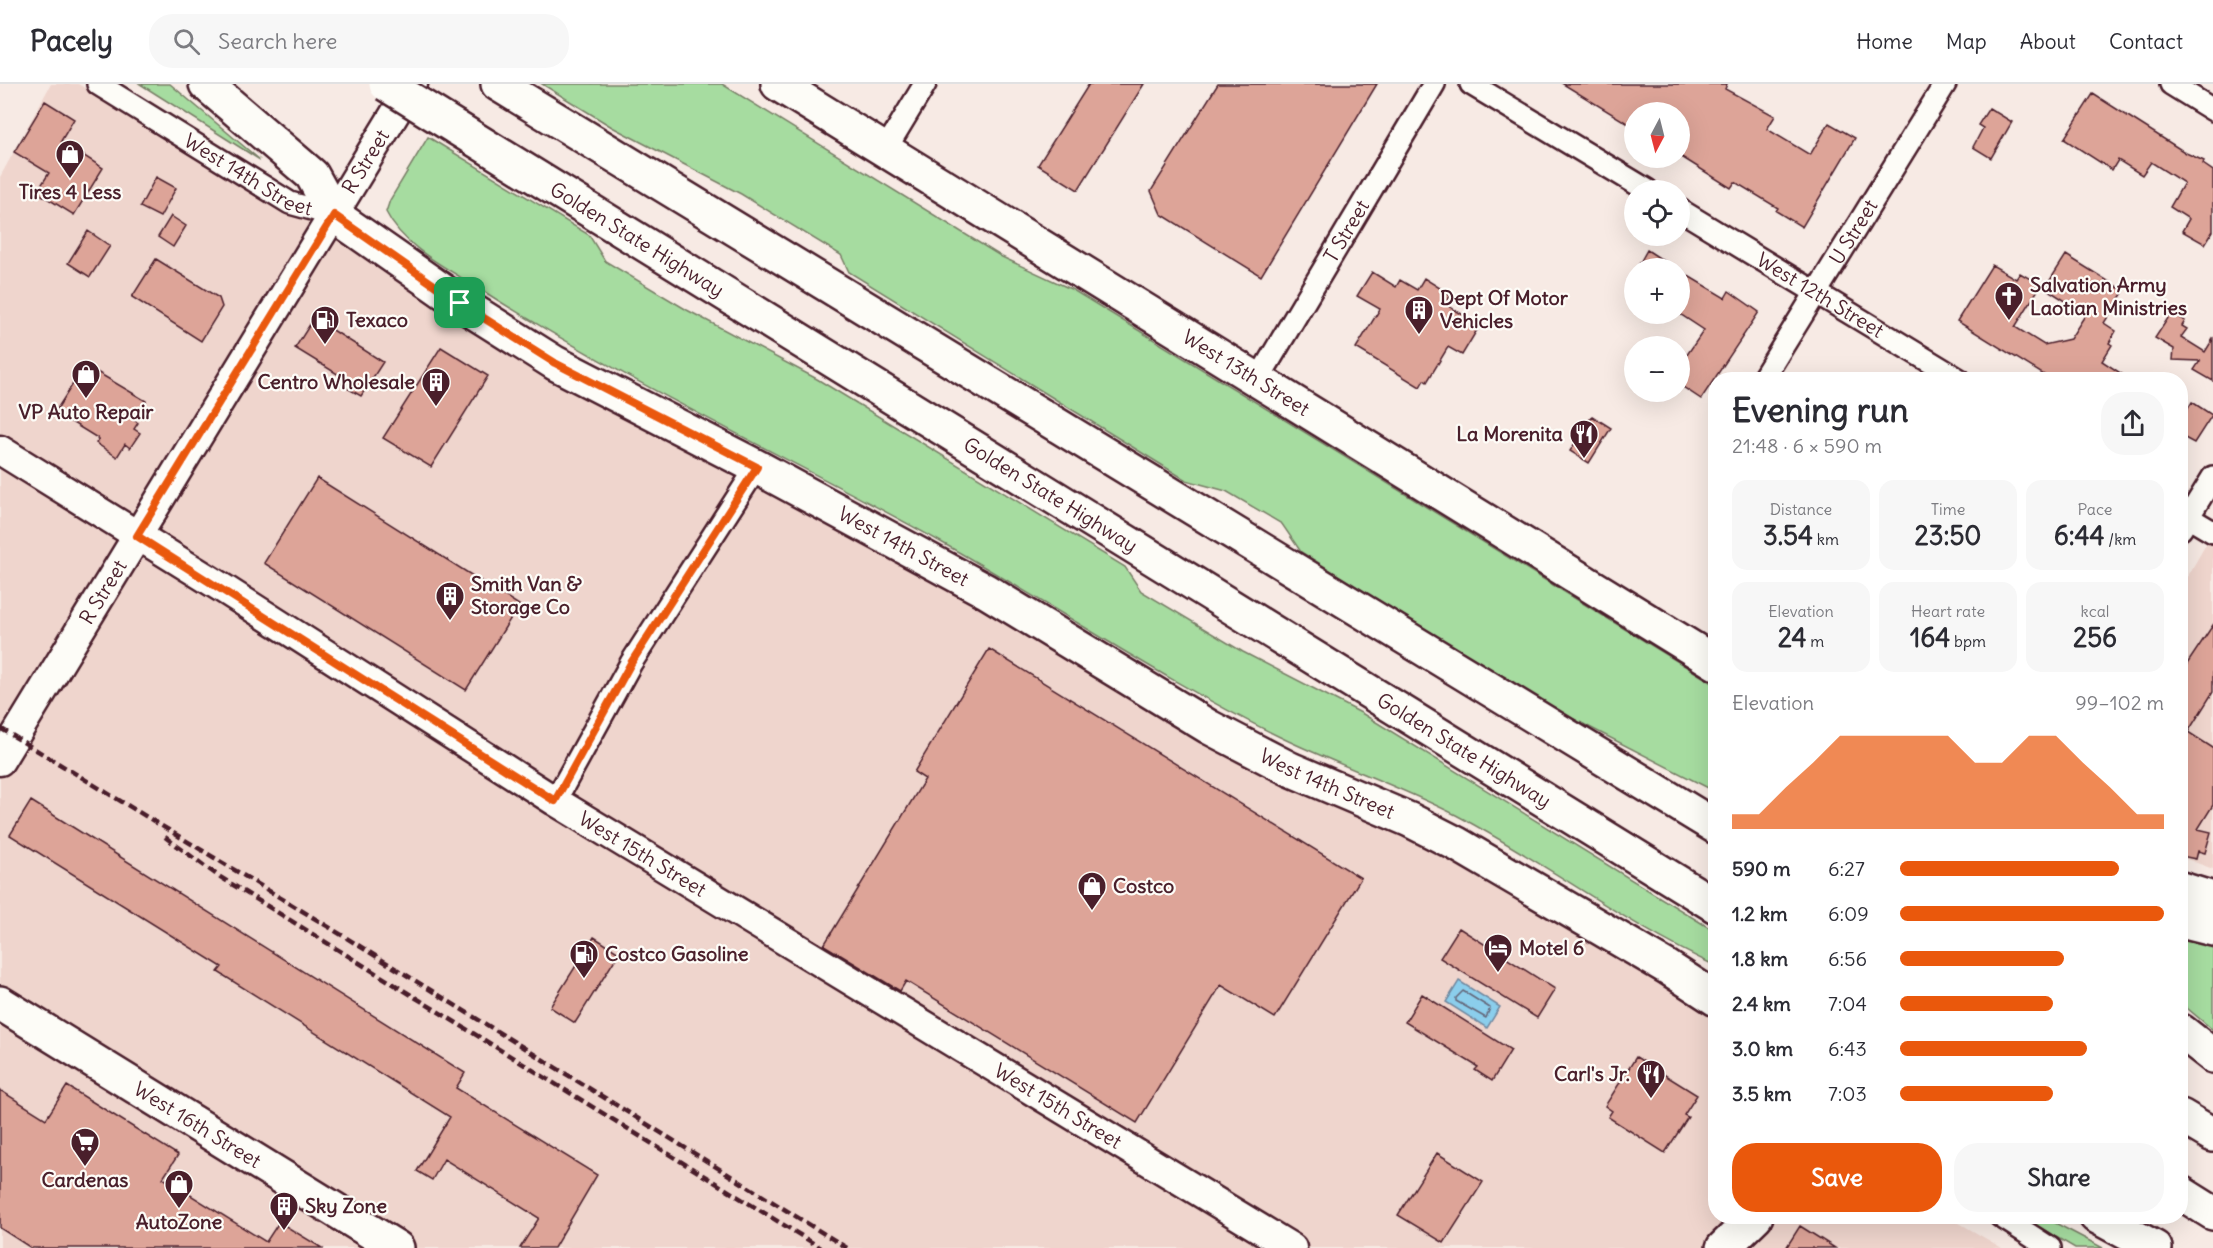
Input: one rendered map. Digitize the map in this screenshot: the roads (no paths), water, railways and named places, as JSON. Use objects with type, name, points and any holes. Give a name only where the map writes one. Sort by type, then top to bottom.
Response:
[{"type":"main road","points":[[206,84],[312,176],[334,215]]},
{"type":"main road","name":"Golden State Highway","points":[[386,84],[1708,901]]},
{"type":"main road","points":[[498,84],[1708,822]]},
{"type":"main road","name":"West 13th Street","points":[[778,84],[1258,378],[1708,658]]},
{"type":"main road","name":"West 14th Street","points":[[334,215],[460,303],[555,363],[757,467],[986,591],[1209,727],[1290,769],[1410,819],[1456,844],[1667,967],[1708,994]]},
{"type":"main road","points":[[2188,891],[2213,899]]},
{"type":"main road","points":[[2188,923],[2213,929]]},
{"type":"main road","name":"West 16th Street","points":[[0,1003],[397,1248]]},
{"type":"main road","points":[[2188,1036],[2213,1056]]},
{"type":"main road","points":[[2188,1120],[2213,1135]]},
{"type":"main road","points":[[2188,1197],[2213,1213]]},
{"type":"main road","points":[[1723,1248],[1748,1224]]},
{"type":"main road","points":[[1758,1248],[1761,1224]]},
{"type":"main road","points":[[2111,1224],[2155,1248]]},
{"type":"street","name":"West 14th Street","points":[[98,84],[290,203],[334,215]]},
{"type":"street","name":"R Street","points":[[0,761],[413,84]]},
{"type":"street","points":[[885,150],[926,84]]},
{"type":"street","name":"T Street","points":[[1258,378],[1434,84]]},
{"type":"street","points":[[1471,84],[1630,180]]},
{"type":"street","name":"U Street","points":[[1767,372],[1945,84]]},
{"type":"street","points":[[2172,84],[2213,110]]},
{"type":"street","name":"West 12th Street","points":[[1690,216],[1947,372]]},
{"type":"street","name":"West 15th Street","points":[[0,450],[555,801],[1292,1248]]},
{"type":"street","points":[[555,801],[631,663],[757,467]]},
{"type":"street","points":[[2188,513],[2213,477]]},
{"type":"street","points":[[2188,522],[2213,532]]},
{"type":"street","points":[[2012,1224],[2050,1248]]},
{"type":"water","points":[[1459,981],[1500,1007],[1487,1028],[1446,1002]]},
{"type":"railway","points":[[0,728],[332,929],[847,1248]]},
{"type":"railway","points":[[165,837],[217,875],[821,1248]]},
{"type":"place","name":"Tires 4 Less","points":[[70,180]]},
{"type":"place","name":"Salvation Army Laotian Ministries","points":[[2009,322]]},
{"type":"place","name":"Dept Of Motor Vehicles","points":[[1419,336]]},
{"type":"place","name":"Texaco","points":[[325,346]]},
{"type":"place","name":"VP Auto Repair","points":[[86,400]]},
{"type":"place","name":"Centro Wholesale","points":[[436,408]]},
{"type":"place","name":"La Morenita","points":[[1584,460]]},
{"type":"place","name":"Smith Van & Storage Co","points":[[450,622]]},
{"type":"place","name":"Costco","points":[[1092,912]]},
{"type":"place","name":"Motel 6","points":[[1498,974]]},
{"type":"place","name":"Costco Gasoline","points":[[584,980]]},
{"type":"place","name":"Carl's Jr.","points":[[1651,1100]]},
{"type":"place","name":"Cardenas","points":[[85,1168]]},
{"type":"place","name":"AutoZone","points":[[179,1210]]},
{"type":"place","name":"Sky Zone","points":[[284,1232]]}]
